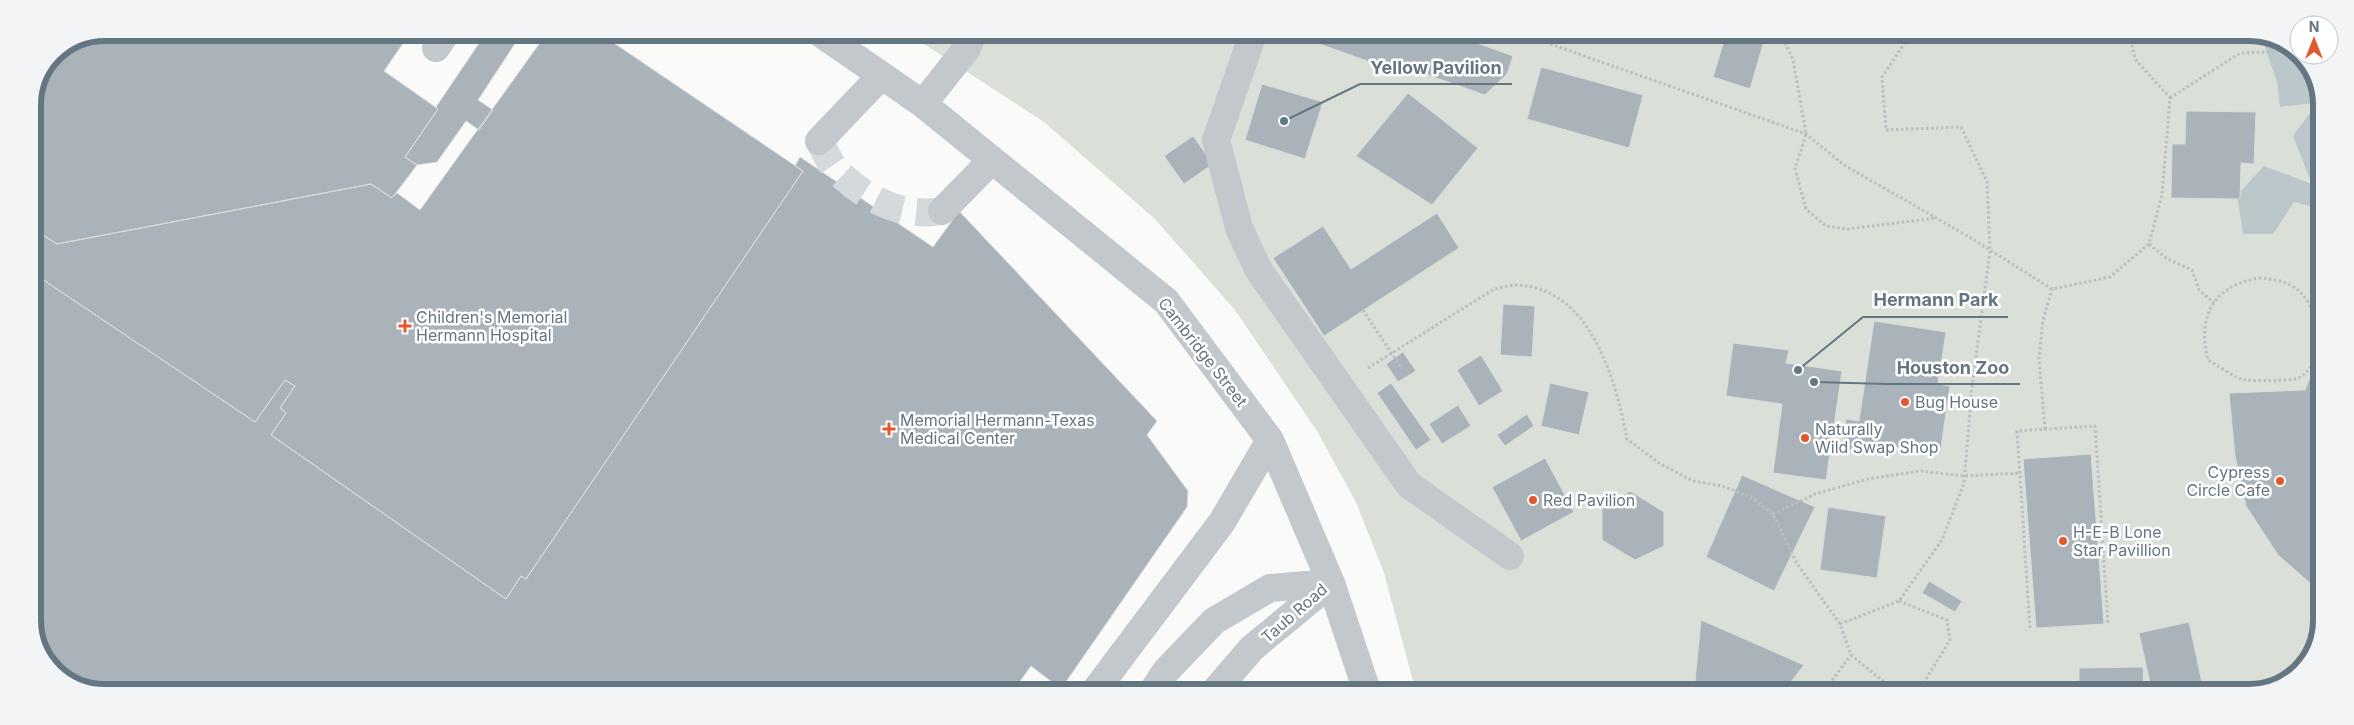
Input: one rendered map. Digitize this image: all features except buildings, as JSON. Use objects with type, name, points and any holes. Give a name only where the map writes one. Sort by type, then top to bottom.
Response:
[{"type":"street","name":"Cambridge Street","points":[[831,41],[923,104],[1166,301],[1270,440],[1331,583],[1364,684]]},
{"type":"street","points":[[923,104],[967,48],[970,41]]},
{"type":"street","points":[[1251,41],[1216,140],[1239,228],[1258,269],[1409,484],[1510,556]]},
{"type":"street","points":[[819,141],[881,76]]},
{"type":"street","points":[[942,211],[992,160]]},
{"type":"street","points":[[1100,684],[1222,522],[1270,440]]},
{"type":"street","name":"Taub Road","points":[[1158,684],[1166,671],[1214,621],[1270,588],[1331,583]]},
{"type":"street","name":"Taub Road","points":[[1221,684],[1252,648],[1331,583]]},
{"type":"path","points":[[1542,41],[1806,134],[1844,165],[1937,218],[2052,289],[2110,277],[2149,244],[2162,195],[2170,98],[2135,59],[2131,41]]},
{"type":"path","points":[[1784,41],[1793,59],[1806,134],[1795,169],[1806,209],[1826,226],[1848,229],[1937,218]]},
{"type":"path","points":[[1840,624],[1899,601],[1942,540],[1964,483],[1972,387],[1990,251],[1987,182],[1961,127],[1886,130],[1882,77],[1906,41]]},
{"type":"path","points":[[2170,98],[2240,52],[2283,51]]},
{"type":"path","points":[[2149,244],[2166,258],[2192,270],[2199,290],[2214,303]]},
{"type":"path","points":[[2313,310],[2306,298],[2293,286],[2268,279],[2242,281],[2226,290],[2214,303],[2205,321],[2204,340],[2208,360],[2244,380],[2297,379],[2308,370],[2313,360]]},
{"type":"path","points":[[1365,370],[1494,289],[1516,285],[1542,290],[1572,309],[1594,335],[1618,395],[1627,439],[1658,463],[1693,481],[1722,486],[1751,497],[1773,514],[1796,562],[1840,624],[1851,654],[1887,684]]},
{"type":"path","points":[[2045,429],[2039,359],[2043,320],[2052,289]]},
{"type":"path","points":[[1363,310],[1402,369]]},
{"type":"path","points":[[2030,628],[2017,431],[2045,429],[2095,426],[2108,623]]},
{"type":"path","points":[[1773,514],[1814,494],[1868,479],[1920,472],[1964,476],[2020,473]]},
{"type":"path","points":[[1899,601],[1947,620],[1950,640],[1923,684]]},
{"type":"path","points":[[1829,684],[1851,654]]},
{"type":"shaded area","points":[[919,41],[2248,41],[2265,43],[2289,56],[2289,65],[2298,65],[2308,81],[2313,101],[2313,620],[2311,636],[2302,655],[2288,670],[2277,677],[2261,683],[2248,684],[1414,684],[1384,573],[1356,502],[1317,431],[1235,310],[1155,219],[1044,122]]},
{"type":"shaded area","points":[[2264,43],[2288,55],[2289,65],[2298,65],[2311,89],[2313,103],[2280,107],[2277,82]]},
{"type":"shaded area","points":[[2310,113],[2313,114],[2313,207],[2294,202],[2273,234],[2243,234],[2237,195],[2264,166],[2312,184],[2293,136]]},
{"type":"tunnel","points":[[819,141],[837,171],[872,198],[899,209],[913,212],[942,211]]},
{"type":"place","name":"Yellow Pavilion","points":[[1284,121]]},
{"type":"place","name":"Children's Memorial Hermann Hospital","points":[[405,326]]},
{"type":"place","name":"Hermann Park","points":[[1798,370]]},
{"type":"place","name":"Houston Zoo","points":[[1814,382]]},
{"type":"place","name":"Bug House","points":[[1905,402]]},
{"type":"place","name":"Memorial Hermann-Texas Medical Center","points":[[889,429]]},
{"type":"place","name":"Naturally Wild Swap Shop","points":[[1805,438]]},
{"type":"place","name":"Cypress Circle Cafe","points":[[2280,481]]},
{"type":"place","name":"Red Pavilion","points":[[1533,500]]},
{"type":"place","name":"H-E-B Lone Star Pavillion","points":[[2063,541]]}]
